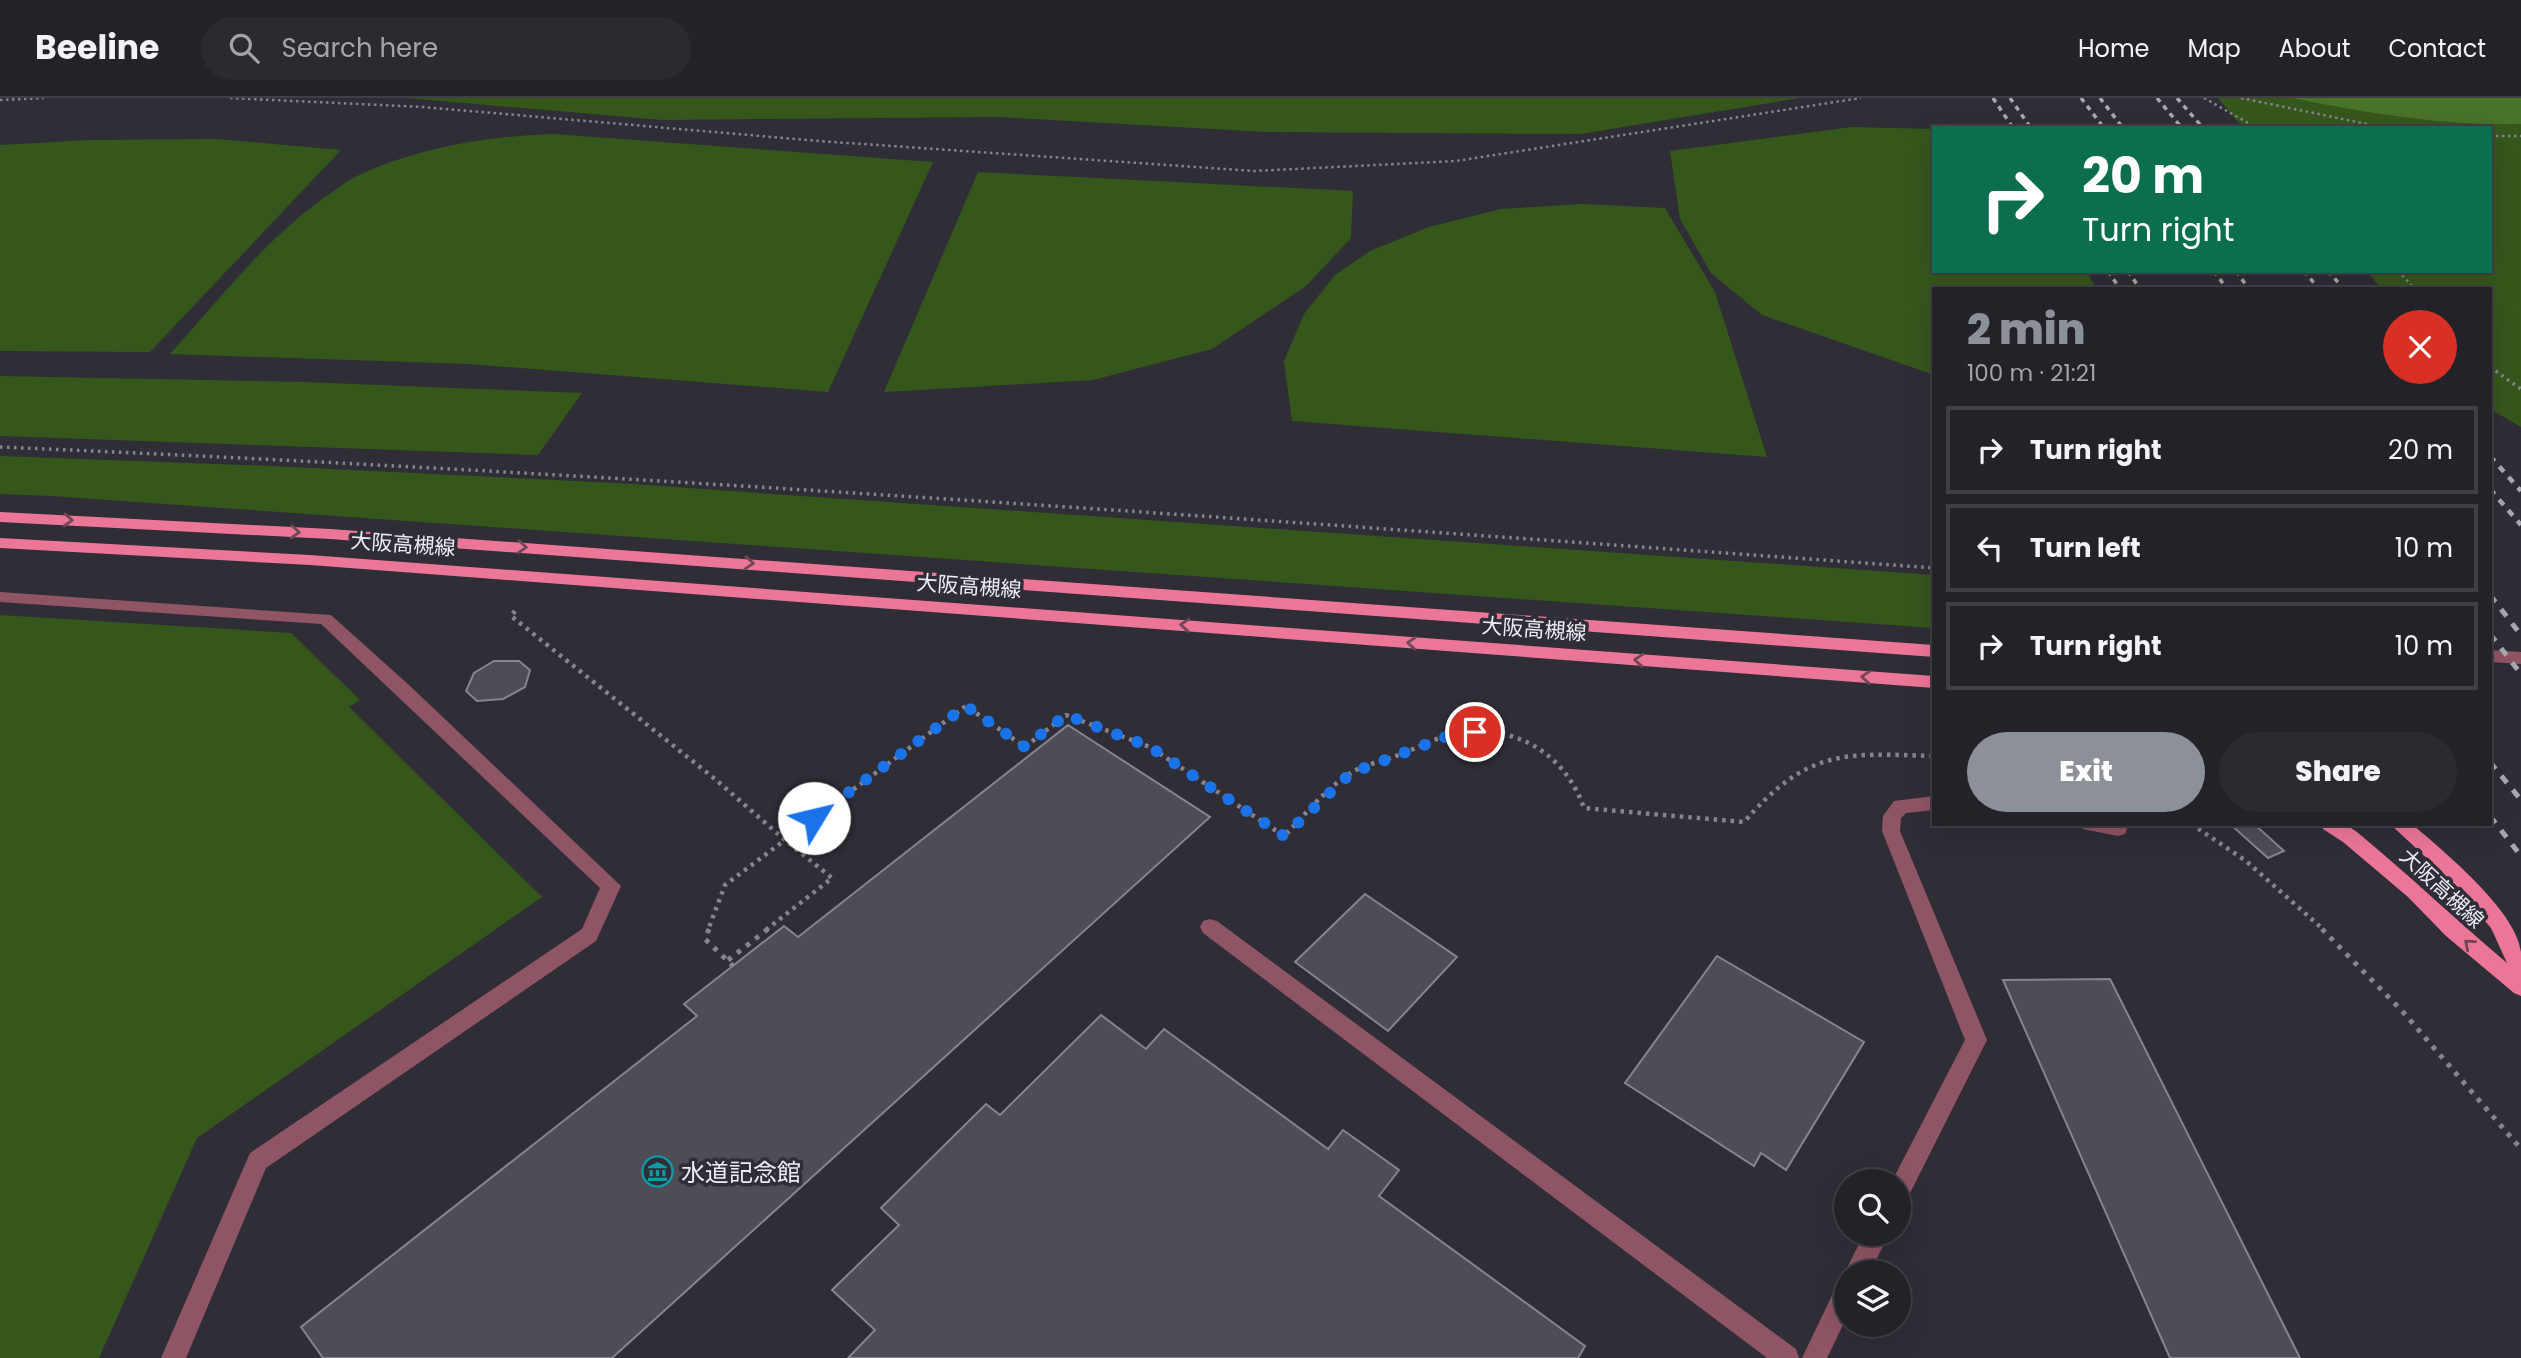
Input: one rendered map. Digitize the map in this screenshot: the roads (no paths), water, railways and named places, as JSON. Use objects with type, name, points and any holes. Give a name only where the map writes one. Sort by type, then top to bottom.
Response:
[{"type":"main road","name":"大阪高槻線","points":[[0,517],[344,535],[1932,651]]},
{"type":"main road","name":"大阪高槻線","points":[[0,543],[310,560],[1932,682]]},
{"type":"main road","name":"大阪高槻線","points":[[2333,826],[2415,891],[2453,930],[2521,988]]},
{"type":"main road","name":"大阪高槻線","points":[[2401,826],[2453,871],[2499,923],[2521,972]]},
{"type":"street","points":[[0,597],[325,619],[611,886],[589,934],[258,1161],[174,1358]]},
{"type":"street","points":[[2492,656],[2521,658]]},
{"type":"street","points":[[1911,1169],[1976,1040],[1891,831],[1892,816],[1901,806],[1932,803]]},
{"type":"street","points":[[2101,826],[2118,829]]},
{"type":"street","points":[[1210,927],[1787,1358]]},
{"type":"street","points":[[1814,1358],[1834,1318]]},
{"type":"railway","points":[[1993,98],[2012,126]]},
{"type":"railway","points":[[2010,98],[2030,126]]},
{"type":"railway","points":[[2081,98],[2102,126]]},
{"type":"railway","points":[[2100,98],[2121,126]]},
{"type":"railway","points":[[2157,98],[2180,126]]},
{"type":"railway","points":[[2177,98],[2201,126]]},
{"type":"railway","points":[[2109,273],[2119,287]]},
{"type":"railway","points":[[2129,273],[2139,287]]},
{"type":"railway","points":[[2215,273],[2226,287]]},
{"type":"railway","points":[[2237,273],[2248,287]]},
{"type":"railway","points":[[2306,273],[2317,287]]},
{"type":"railway","points":[[2330,273],[2342,287]]},
{"type":"railway","points":[[2492,458],[2521,491]]},
{"type":"railway","points":[[2492,491],[2521,525]]},
{"type":"railway","points":[[2492,598],[2521,635]]},
{"type":"railway","points":[[2492,637],[2521,674]]},
{"type":"railway","points":[[2492,764],[2521,800]]},
{"type":"railway","points":[[2492,819],[2521,856]]},
{"type":"place","name":"水道記念館","points":[[658,1172]]}]
